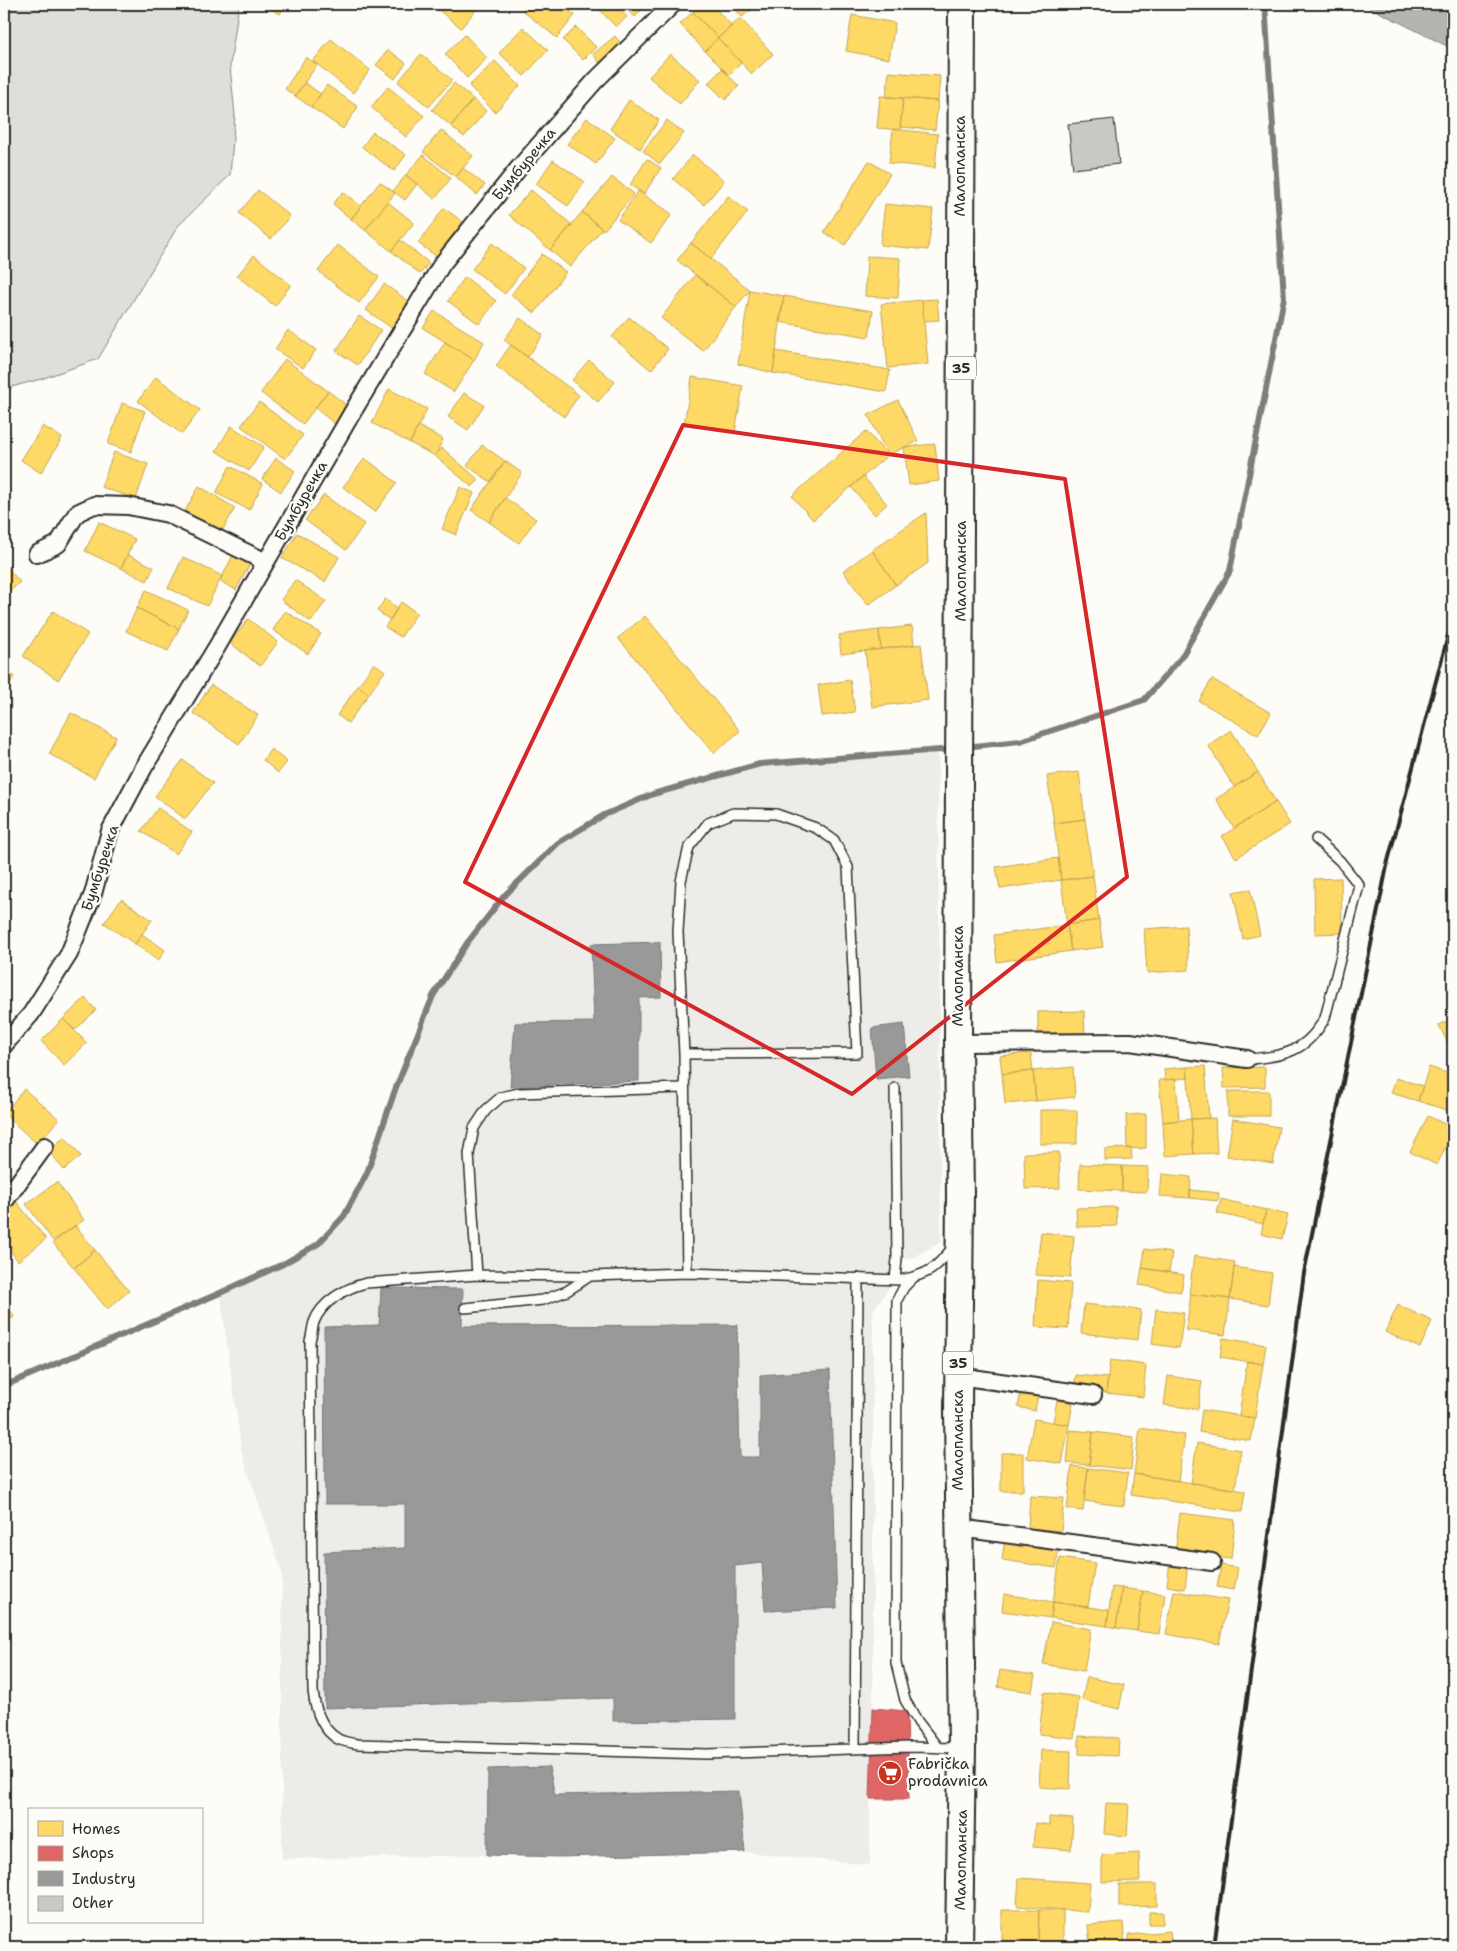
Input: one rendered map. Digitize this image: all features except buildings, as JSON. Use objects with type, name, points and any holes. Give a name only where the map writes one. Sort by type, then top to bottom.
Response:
[{"type":"main road","name":"Малопланска","points":[[959,1947],[950,1748],[959,1528],[958,1376],[960,1239],[958,1043],[962,4]]},
{"type":"street","name":"Бумбуречка","points":[[4,1045],[31,1014],[69,954],[94,894],[110,832],[144,767],[442,264],[518,169],[595,81],[673,4]]},
{"type":"street","points":[[37,554],[58,544],[77,513],[94,506],[128,506],[168,514],[266,562]]},
{"type":"street","points":[[958,1043],[1130,1042],[1247,1059]]},
{"type":"street","points":[[4,1202],[44,1146]]},
{"type":"street","points":[[958,1376],[1093,1395]]},
{"type":"street","points":[[959,1528],[1212,1562]]},
{"type":"lane","points":[[684,1054],[857,1053],[848,868],[834,840],[816,828],[776,814],[733,813],[708,823],[689,847],[681,881],[678,932],[684,1054],[687,1273]]},
{"type":"lane","points":[[1247,1059],[1270,1058],[1293,1050],[1310,1041],[1325,1018],[1359,885],[1340,861],[1316,839]]},
{"type":"lane","points":[[477,1275],[469,1154],[474,1128],[486,1110],[501,1097],[519,1094],[683,1088]]},
{"type":"lane","points":[[895,1088],[898,1259],[895,1280]]},
{"type":"lane","points":[[950,1748],[707,1754],[358,1744],[338,1739],[326,1728],[315,1710],[312,1691],[310,1341],[314,1322],[329,1302],[350,1287],[366,1283],[477,1275],[590,1276],[687,1273],[895,1280],[922,1276],[937,1267],[960,1239]]},
{"type":"lane","points":[[465,1308],[544,1300],[567,1291],[590,1276]]},
{"type":"lane","points":[[855,1749],[858,1278]]},
{"type":"lane","points":[[914,1278],[904,1287],[897,1300],[896,1663],[905,1700],[918,1722],[950,1748]]},
{"type":"highlighted area","points":[[683,425],[1065,479],[1127,877],[852,1094],[465,882]]},
{"type":"shaded area","points":[[4,4],[239,4],[230,66],[235,115],[230,175],[178,226],[98,359],[41,379],[4,389]]},
{"type":"shaded area","points":[[1366,4],[1453,4],[1453,49],[1373,9]]},
{"type":"shaded area","points":[[938,751],[941,1242],[912,1258],[898,1259],[895,1280],[873,1310],[873,1708],[907,1711],[909,1799],[870,1799],[870,1865],[745,1852],[560,1857],[487,1855],[282,1859],[282,1572],[242,1454],[220,1293],[283,1264],[318,1244],[344,1216],[367,1173],[395,1090],[433,996],[467,943],[504,896],[558,843],[604,815],[653,794],[760,764]]},
{"type":"waterway","points":[[965,747],[1020,741],[1144,700],[1181,658],[1230,571],[1284,298],[1265,4]]},
{"type":"waterway","points":[[4,1386],[220,1293],[283,1264],[318,1244],[344,1216],[367,1173],[395,1090],[433,996],[467,943],[504,896],[558,843],[604,815],[653,794],[760,764],[953,749]]},
{"type":"railway","points":[[1214,1947],[1304,1273],[1388,861],[1453,617]]},
{"type":"place","name":"Fabrička prodavnica","points":[[890,1773]]}]
